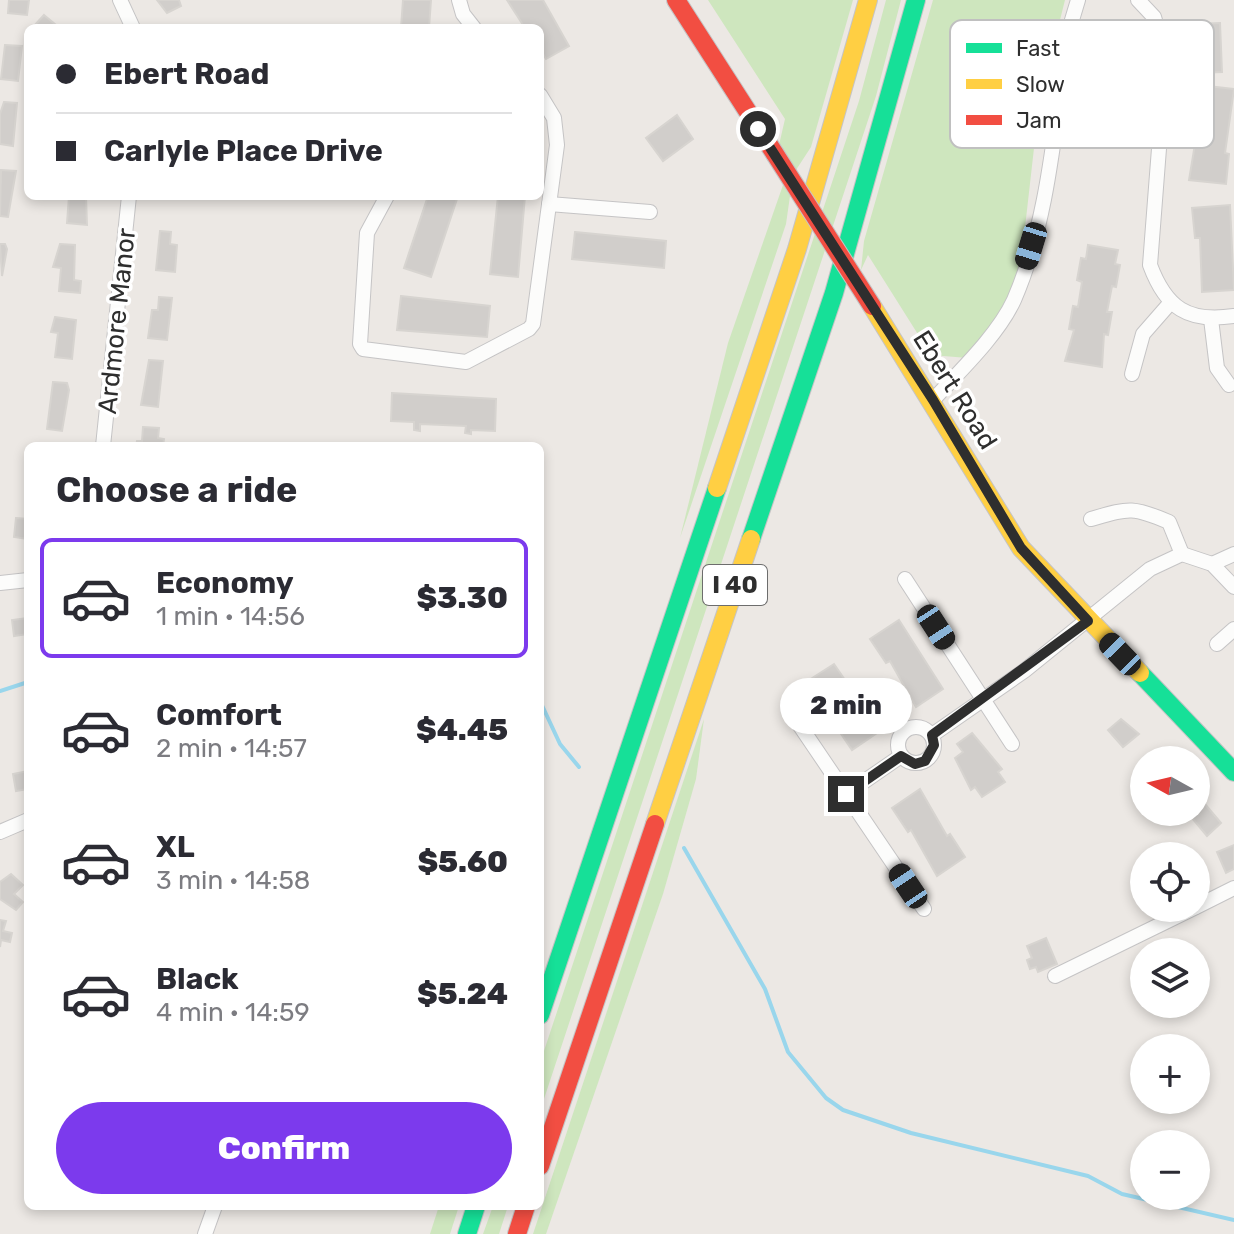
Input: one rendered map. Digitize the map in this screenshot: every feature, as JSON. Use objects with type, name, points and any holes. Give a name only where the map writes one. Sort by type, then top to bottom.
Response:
[{"type":"main road","name":"Ebert Road","points":[[676,0],[933,400],[1021,548],[1234,772]]},
{"type":"main road","name":"I 40","points":[[544,1003],[797,249],[868,0]]},
{"type":"main road","name":"I 40","points":[[544,1154],[834,293],[916,0]]},
{"type":"main road","points":[[467,1234],[475,1210]]},
{"type":"main road","points":[[517,1234],[525,1210]]},
{"type":"street","points":[[120,0],[131,24]]},
{"type":"street","points":[[459,0],[463,14],[471,24]]},
{"type":"street","points":[[1072,20],[1078,0]]},
{"type":"street","points":[[1138,0],[1155,20]]},
{"type":"street","points":[[385,200],[367,233],[360,344],[368,351],[466,362],[533,324],[557,132],[549,105],[544,99]]},
{"type":"street","points":[[933,400],[973,357],[1013,302],[1040,218],[1051,148]]},
{"type":"street","points":[[1159,148],[1150,265],[1160,292],[1182,312],[1211,319],[1234,316]]},
{"type":"street","name":"Ardmore Manor","points":[[103,442],[129,200]]},
{"type":"street","points":[[549,204],[650,212]]},
{"type":"street","points":[[1132,374],[1143,334],[1171,302]]},
{"type":"street","points":[[1211,319],[1217,368],[1229,385]]},
{"type":"street","points":[[1091,519],[1131,508],[1142,510],[1169,522],[1182,554]]},
{"type":"street","points":[[932,735],[1088,621],[1150,569],[1182,554],[1212,564],[1234,587]]},
{"type":"street","points":[[1212,564],[1234,554]]},
{"type":"street","points":[[905,579],[1012,744]]},
{"type":"street","points":[[0,583],[24,580]]},
{"type":"street","points":[[1217,644],[1234,629]]},
{"type":"street","points":[[790,711],[924,909]]},
{"type":"street","points":[[916,726],[932,735],[934,745],[925,761],[915,764],[901,756],[897,745],[906,728],[916,726]]},
{"type":"street","points":[[846,794],[901,756]]},
{"type":"street","points":[[0,832],[24,822]]},
{"type":"street","points":[[1210,900],[1234,888]]},
{"type":"street","points":[[1055,976],[1165,922]]},
{"type":"street","points":[[205,1234],[214,1210]]},
{"type":"green space","points":[[708,0],[853,0],[811,147],[796,170],[779,145],[785,119]]},
{"type":"green space","points":[[886,0],[901,0],[876,96],[544,1099],[544,1051],[859,101]]},
{"type":"green space","points":[[933,0],[1065,0],[1060,20],[950,20],[950,148],[1034,148],[1021,263],[1002,326],[980,359],[931,355],[868,255],[861,270],[864,241]]},
{"type":"green space","points":[[783,185],[790,196],[786,224],[680,538],[728,343]]},
{"type":"green space","points":[[704,719],[696,779],[663,894],[546,1234],[533,1234],[541,1210],[544,1210],[544,1201]]},
{"type":"green space","points":[[438,1210],[458,1210],[450,1234],[430,1234]]},
{"type":"green space","points":[[492,1210],[507,1210],[499,1234],[483,1234]]},
{"type":"building","points":[[9,0],[29,0],[27,15],[8,13]]},
{"type":"building","points":[[157,0],[179,0],[181,6],[167,13]]},
{"type":"building","points":[[403,0],[431,0],[429,24],[401,24]]},
{"type":"building","points":[[507,0],[543,0],[569,46],[546,59],[544,24],[522,24]]},
{"type":"building","points":[[44,15],[55,24],[36,24]]},
{"type":"building","points":[[1214,23],[1220,23],[1222,72],[1214,72]]},
{"type":"building","points":[[5,45],[22,46],[18,81],[1,79]]},
{"type":"building","points":[[1214,87],[1234,89],[1225,153],[1229,154],[1226,184],[1189,180],[1194,148],[1214,148]]},
{"type":"building","points":[[4,102],[17,103],[13,146],[0,144],[0,114]]},
{"type":"building","points":[[677,115],[693,139],[663,161],[646,138]]},
{"type":"building","points":[[1,170],[16,171],[8,217],[0,216]]},
{"type":"building","points":[[69,200],[86,200],[87,225],[67,223]]},
{"type":"building","points":[[427,200],[457,200],[431,277],[404,268]]},
{"type":"building","points":[[498,200],[525,200],[518,277],[490,274]]},
{"type":"building","points":[[1230,205],[1234,290],[1202,292],[1200,238],[1195,238],[1192,208]]},
{"type":"building","points":[[160,231],[171,232],[170,244],[177,245],[175,272],[156,270]]},
{"type":"building","points":[[575,232],[666,241],[664,268],[572,259]]},
{"type":"building","points":[[0,244],[5,244],[7,249],[2,276]]},
{"type":"building","points":[[60,244],[75,245],[74,280],[81,281],[80,293],[59,291],[61,268],[53,267]]},
{"type":"building","points":[[1088,245],[1118,250],[1115,264],[1120,265],[1107,312],[1112,312],[1108,335],[1104,334],[1102,367],[1065,361],[1074,330],[1069,329],[1073,306],[1078,307],[1082,282],[1077,280],[1081,258],[1086,259]]},
{"type":"building","points":[[401,296],[490,306],[487,337],[397,330]]},
{"type":"building","points":[[159,297],[172,298],[167,340],[148,338],[152,310],[158,310]]},
{"type":"building","points":[[55,317],[76,320],[72,359],[55,357],[58,333],[51,332]]},
{"type":"building","points":[[149,360],[163,361],[158,407],[141,405]]},
{"type":"building","points":[[53,382],[67,383],[69,390],[62,431],[47,429]]},
{"type":"building","points":[[392,393],[496,399],[495,431],[471,430],[471,434],[465,433],[466,426],[420,424],[420,431],[414,430],[414,422],[391,421]]},
{"type":"building","points":[[143,427],[159,428],[158,438],[164,439],[164,442],[137,442],[142,441]]},
{"type":"building","points":[[16,518],[24,519],[24,538],[14,537]]},
{"type":"building","points":[[24,618],[24,635],[14,636],[12,620]]},
{"type":"building","points":[[899,620],[943,689],[916,707],[890,661],[886,663],[870,639]]},
{"type":"building","points":[[834,664],[880,731],[852,750],[806,682]]},
{"type":"building","points":[[1121,719],[1139,734],[1123,747],[1108,730]]},
{"type":"building","points":[[972,733],[1002,769],[998,772],[1005,782],[982,797],[975,787],[971,790],[955,758],[963,752],[957,744]]},
{"type":"building","points":[[24,772],[24,790],[16,791],[13,774]]},
{"type":"building","points":[[920,789],[947,836],[950,834],[965,857],[937,876],[911,830],[908,832],[892,808]]},
{"type":"building","points":[[1210,810],[1221,823],[1207,836],[1199,826],[1210,826]]},
{"type":"building","points":[[1234,845],[1234,869],[1226,873],[1217,852]]},
{"type":"building","points":[[11,874],[23,885],[14,894],[23,902],[16,910],[0,899],[0,882]]},
{"type":"building","points":[[0,920],[6,921],[3,931],[12,933],[10,942],[1,940],[0,947]]},
{"type":"building","points":[[1046,938],[1057,964],[1038,972],[1036,967],[1030,969],[1027,960],[1032,958],[1027,946]]},
{"type":"waterway","points":[[0,691],[24,683]]},
{"type":"waterway","points":[[544,710],[560,744],[579,767]]},
{"type":"waterway","points":[[684,848],[765,989],[788,1052],[826,1098],[843,1110],[911,1133],[1088,1176],[1122,1194],[1234,1220]]},
{"type":"traffic: fast","points":[[751,539],[834,293],[916,0]]},
{"type":"traffic: fast","points":[[544,1003],[717,488]]},
{"type":"traffic: fast","points":[[1140,673],[1234,772]]},
{"type":"traffic: fast","points":[[467,1234],[475,1210]]},
{"type":"traffic: slow","points":[[717,488],[797,249],[868,0]]},
{"type":"traffic: slow","points":[[872,306],[1021,548],[1140,673]]},
{"type":"traffic: slow","points":[[655,824],[751,539]]},
{"type":"traffic: jam","points":[[676,0],[775,154]]},
{"type":"traffic: jam","points":[[775,154],[872,306]]},
{"type":"traffic: jam","points":[[544,1154],[655,824]]},
{"type":"traffic: jam","points":[[517,1234],[525,1210]]},
{"type":"route","points":[[758,129],[933,400],[1021,548],[1088,621],[1024,671],[932,735],[932,754],[925,761],[915,764],[901,756],[846,794]]}]
